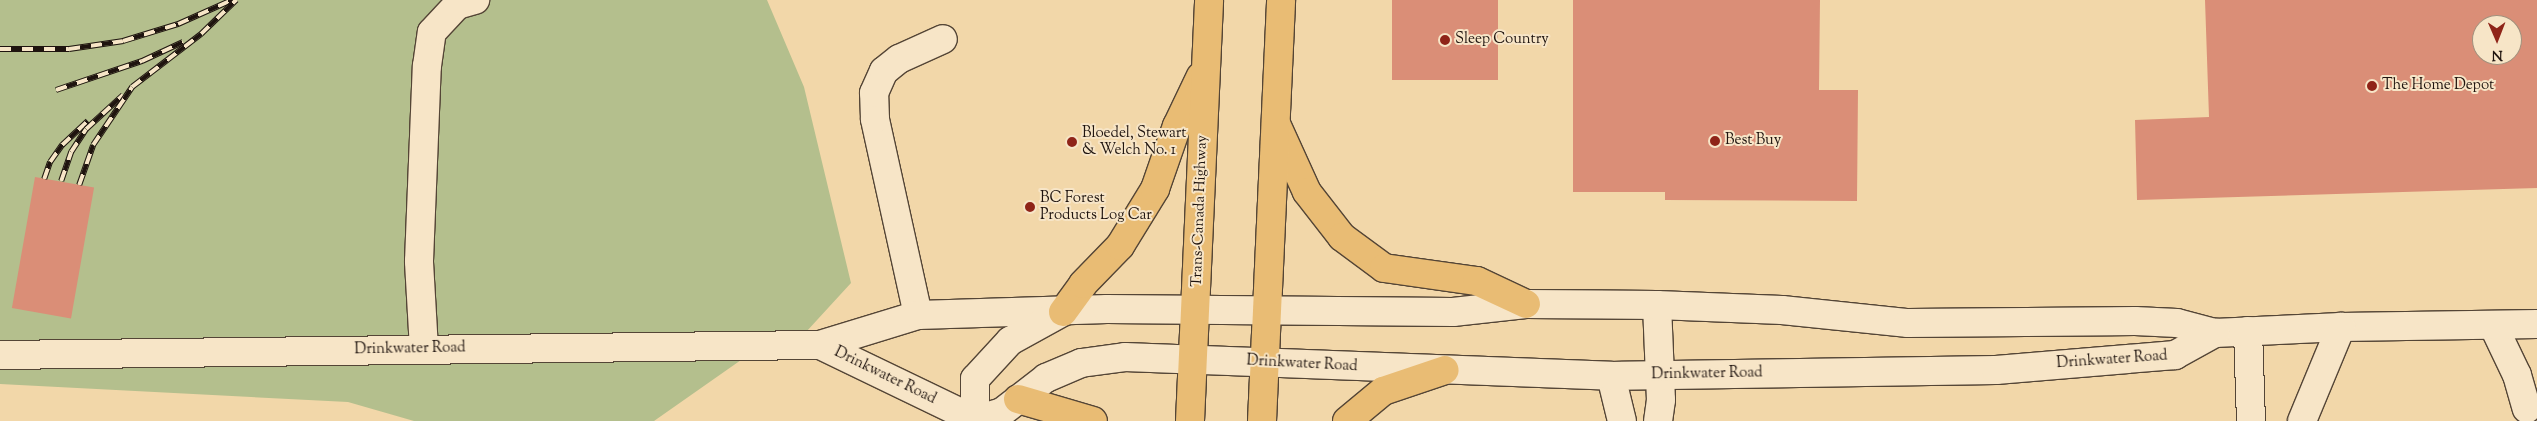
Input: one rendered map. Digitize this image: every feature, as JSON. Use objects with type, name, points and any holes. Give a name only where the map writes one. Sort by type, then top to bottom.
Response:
[{"type":"highway","name":"Trans-Canada Highway","points":[[1190,421],[1209,0]]},
{"type":"highway","points":[[1262,421],[1274,120],[1281,0]]},
{"type":"highway","points":[[1062,312],[1083,284],[1120,246],[1155,189],[1177,126],[1206,65]]},
{"type":"highway","points":[[1274,120],[1307,192],[1342,237],[1356,248],[1384,268],[1477,281],[1526,304]]},
{"type":"highway","points":[[1347,421],[1383,392],[1445,370]]},
{"type":"highway","points":[[1018,399],[1093,421]]},
{"type":"street","points":[[424,349],[419,261],[428,66],[432,32],[462,2]]},
{"type":"street","points":[[918,315],[874,119],[874,93],[884,71],[899,59],[943,39]]},
{"type":"street","name":"Drinkwater Road","points":[[0,354],[820,345],[918,315],[1062,312],[1107,309],[1195,312],[1472,312],[1526,304],[1657,305],[1782,310],[1908,322],[2135,320],[2177,323],[2215,333],[2341,326],[2537,324]]},
{"type":"street","points":[[1657,305],[1660,374],[1658,421]]},
{"type":"street","points":[[976,421],[975,379],[1010,341],[1062,312]]},
{"type":"street","points":[[2493,324],[2517,375],[2527,415]]},
{"type":"street","points":[[2302,421],[2341,326]]},
{"type":"street","points":[[2248,331],[2251,421]]},
{"type":"street","name":"Drinkwater Road","points":[[820,345],[976,421],[1002,412],[1046,378],[1081,363],[1125,357],[1193,358],[1611,376],[1996,370],[2175,355],[2215,333]]},
{"type":"street","points":[[2527,415],[2537,373]]},
{"type":"street","points":[[1611,376],[1622,421]]},
{"type":"green space","points":[[0,0],[767,0],[804,87],[851,283],[784,356],[751,353],[654,421],[414,421],[348,402],[0,384]]},
{"type":"building","name":"Sleep Country","points":[[1392,0],[1498,0],[1498,80],[1392,80]]},
{"type":"building","name":"Best Buy","points":[[1573,0],[1820,0],[1819,90],[1858,90],[1857,201],[1665,200],[1665,192],[1573,192]]},
{"type":"building","name":"The Home Depot","points":[[2205,0],[2537,0],[2537,188],[2137,200],[2135,120],[2209,117]]},
{"type":"building","points":[[35,177],[94,187],[71,318],[12,308]]},
{"type":"railway","points":[[0,49],[69,49],[123,41],[178,24],[232,0]]},
{"type":"railway","points":[[79,185],[93,145],[132,87],[201,34],[236,0]]},
{"type":"railway","points":[[56,90],[142,61],[183,42]]},
{"type":"railway","points":[[61,181],[71,152],[86,129],[123,95]]},
{"type":"railway","points":[[44,179],[50,162],[62,145],[88,121]]},
{"type":"place","name":"Sleep Country","points":[[1445,40]]},
{"type":"place","name":"The Home Depot","points":[[2372,86]]},
{"type":"place","name":"Best Buy","points":[[1715,141]]},
{"type":"place","name":"Bloedel, Stewart & Welch No. 1","points":[[1072,142]]},
{"type":"place","name":"BC Forest Products Log Car","points":[[1030,207]]}]
